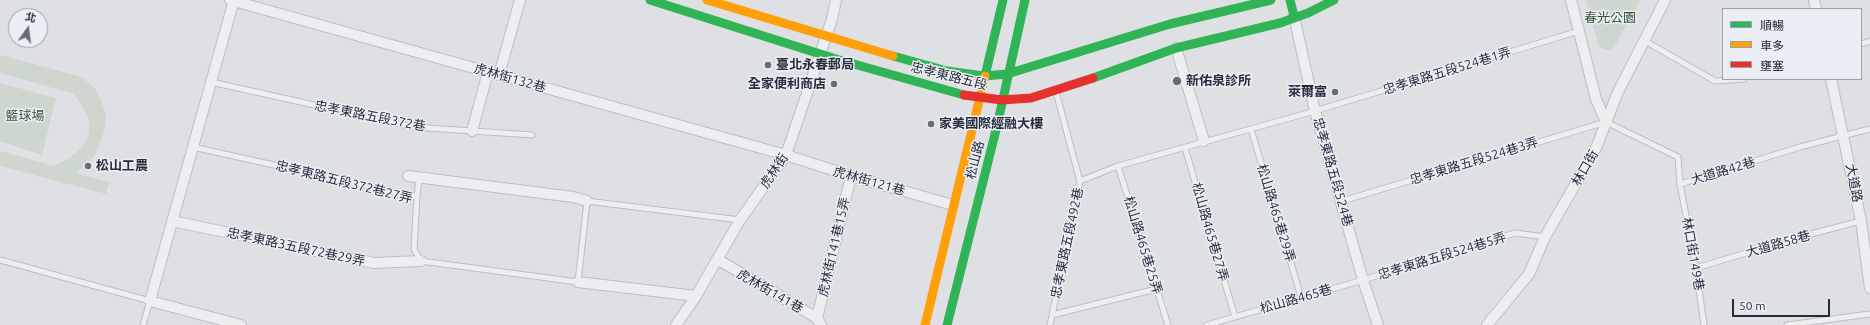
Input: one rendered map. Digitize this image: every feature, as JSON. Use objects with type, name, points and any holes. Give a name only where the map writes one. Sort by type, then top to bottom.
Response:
[{"type":"main road","name":"忠孝東路五段","points":[[650,0],[820,54],[950,92],[979,98],[1002,100],[1031,98],[1056,91],[1176,48],[1280,23],[1294,16],[1308,13],[1334,0]]},
{"type":"main road","name":"忠孝東路五段","points":[[707,0],[826,37],[947,71],[984,76],[1007,74],[1170,24],[1271,0]]},
{"type":"main road","name":"松山路","points":[[925,325],[952,205],[1003,0]]},
{"type":"main road","name":"松山路","points":[[947,325],[1002,100],[1024,0]]},
{"type":"main road","points":[[1290,0],[1294,16]]},
{"type":"street","points":[[233,0],[150,301],[241,325]]},
{"type":"street","name":"虎林街132巷","points":[[233,0],[786,155]]},
{"type":"street","points":[[499,75],[520,0]]},
{"type":"street","name":"虎林街","points":[[676,325],[696,296],[740,220],[786,155],[826,37],[836,0]]},
{"type":"street","points":[[1571,0],[1596,99],[1606,122]]},
{"type":"street","name":"林口街","points":[[1487,325],[1529,274],[1545,237],[1596,148],[1618,92],[1665,0]]},
{"type":"street","name":"忠孝東路五段524巷","points":[[1294,16],[1315,111],[1342,201],[1362,280],[1378,325]]},
{"type":"street","points":[[1176,48],[1204,141]]},
{"type":"street","points":[[472,131],[488,72]]},
{"type":"street","name":"大道路","points":[[1831,80],[1864,225],[1870,288]]},
{"type":"street","name":"虎林街121巷","points":[[786,155],[851,176],[952,205]]},
{"type":"street","name":"忠孝東路五段372巷27弄","points":[[408,176],[573,197],[587,201]]},
{"type":"street","name":"虎林街141巷15弄","points":[[819,321],[851,176]]},
{"type":"street","name":"忠孝東路3五段72巷29弄","points":[[172,221],[374,263],[421,261]]},
{"type":"street","name":"虎林街141巷","points":[[717,259],[819,321]]},
{"type":"street","points":[[578,282],[696,296]]},
{"type":"lane","name":"忠孝東路五段524巷1弄","points":[[1080,181],[1118,166],[1315,111],[1579,31]]},
{"type":"lane","points":[[1645,41],[1715,81],[1730,80]]},
{"type":"lane","name":"忠孝東路五段372巷","points":[[211,82],[413,127],[532,135]]},
{"type":"lane","name":"忠孝東路五段492巷","points":[[1050,325],[1080,181],[1056,91]]},
{"type":"lane","name":"大道路42巷","points":[[1606,122],[1678,156],[1680,184],[1800,147],[1870,129]]},
{"type":"lane","name":"忠孝東路五段524巷3弄","points":[[1342,201],[1606,122]]},
{"type":"lane","name":"松山路465巷29弄","points":[[1251,129],[1301,297]]},
{"type":"lane","name":"忠孝東路五段372巷27弄","points":[[193,146],[417,197],[414,249],[421,261]]},
{"type":"lane","name":"松山路465巷27弄","points":[[1185,148],[1235,317]]},
{"type":"lane","name":"松山路465巷25弄","points":[[1118,166],[1168,325]]},
{"type":"lane","points":[[417,197],[418,178]]},
{"type":"lane","name":"林口街149巷","points":[[1680,184],[1696,268],[1704,325]]},
{"type":"lane","points":[[421,261],[578,282],[587,201]]},
{"type":"lane","name":"忠孝東路五段372巷27弄","points":[[587,201],[740,220]]},
{"type":"lane","name":"大道路58巷","points":[[1696,268],[1803,236],[1864,225]]},
{"type":"lane","name":"忠孝東路五段524巷5弄","points":[[1362,280],[1515,233],[1545,237]]},
{"type":"lane","points":[[0,260],[150,301],[143,325]]},
{"type":"lane","name":"松山路465巷","points":[[1207,325],[1362,280]]},
{"type":"lane","points":[[1052,315],[1156,288]]},
{"type":"lane","points":[[1787,325],[1870,314]]},
{"type":"green space","name":"春光公園","points":[[1586,0],[1640,0],[1616,44],[1611,50],[1603,49],[1598,44]]},
{"type":"green space","points":[[0,55],[82,77],[95,89],[101,100],[106,116],[105,129],[96,153],[86,166],[76,173],[109,182],[106,194],[0,166],[0,151],[54,166],[68,159],[79,150],[86,141],[89,132],[89,121],[85,111],[74,94],[0,73]]},
{"type":"green space","name":"籃球場","points":[[0,83],[56,98],[42,155],[0,141]]},
{"type":"traffic: fast","points":[[650,0],[836,59],[964,95]]},
{"type":"traffic: fast","points":[[985,76],[1003,0]]},
{"type":"traffic: fast","points":[[947,325],[997,126],[1025,0]]},
{"type":"traffic: fast","points":[[893,56],[947,71],[984,76],[1007,74],[1170,24],[1271,0]]},
{"type":"traffic: fast","points":[[1290,0],[1294,16]]},
{"type":"traffic: fast","points":[[1093,78],[1176,48],[1280,23],[1308,13],[1334,0]]},
{"type":"traffic: slow","points":[[707,0],[893,56]]},
{"type":"traffic: slow","points":[[925,325],[985,76]]},
{"type":"traffic: jam","points":[[964,95],[1002,100],[1031,98],[1093,78]]},
{"type":"place","name":"臺北永春郵局","points":[[768,65]]},
{"type":"place","name":"新佑泉診所","points":[[1177,81]]},
{"type":"place","name":"全家便利商店","points":[[834,84]]},
{"type":"place","name":"萊爾富","points":[[1335,92]]},
{"type":"place","name":"家美國際經融大樓","points":[[931,124]]},
{"type":"place","name":"松山工農","points":[[88,166]]}]
